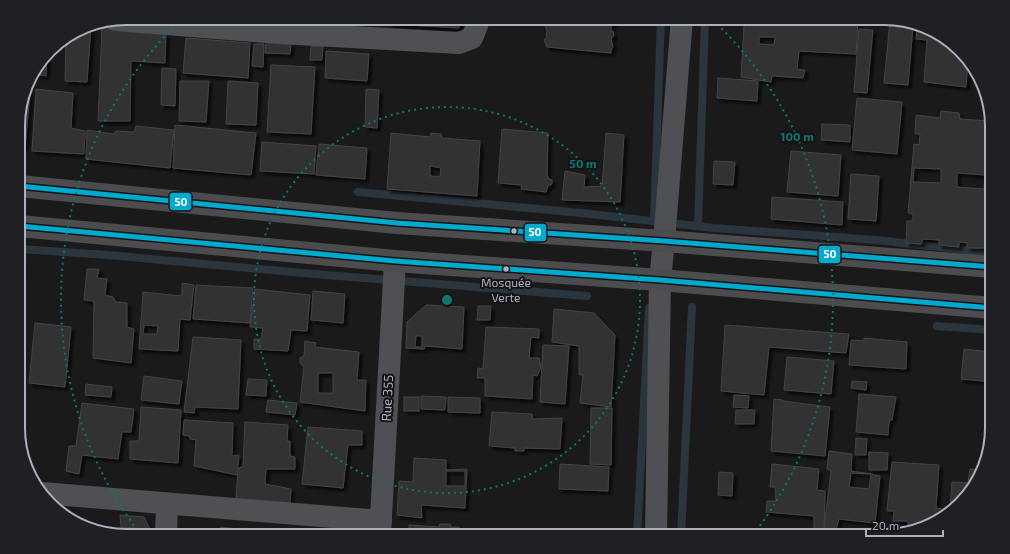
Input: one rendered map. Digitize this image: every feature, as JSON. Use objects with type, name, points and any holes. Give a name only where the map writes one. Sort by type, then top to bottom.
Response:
[{"type":"main road","points":[[25,187],[397,223],[664,241],[985,266]]},
{"type":"main road","points":[[25,227],[395,261],[660,280],[985,307]]},
{"type":"street","points":[[252,25],[279,26],[459,42],[472,38],[477,25]]},
{"type":"street","points":[[656,529],[660,280],[681,25]]},
{"type":"street","name":"Rue 355","points":[[380,529],[395,261]]},
{"type":"street","points":[[49,494],[168,504],[380,529]]},
{"type":"street","points":[[166,529],[168,504]]},
{"type":"building","points":[[407,25],[459,25],[459,28]]},
{"type":"building","points":[[612,25],[611,31],[613,31],[614,36],[611,39],[613,47],[611,53],[547,47],[544,40],[546,38],[547,30],[545,26]]},
{"type":"building","points":[[745,25],[858,25],[856,54],[799,51],[797,69],[805,70],[803,78],[772,76],[771,82],[741,77]],"holes":[[[759,37],[775,37],[774,45],[759,44]]]},
{"type":"building","points":[[889,25],[913,29],[908,85],[884,83]]},
{"type":"building","points":[[102,28],[166,33],[165,63],[131,61],[130,121],[98,121]]},
{"type":"building","points":[[859,29],[873,30],[867,93],[854,92]]},
{"type":"building","points":[[917,30],[929,35],[951,50],[967,69],[966,87],[924,82],[927,40],[916,39]]},
{"type":"building","points":[[91,31],[87,82],[65,81],[66,45]]},
{"type":"building","points":[[186,38],[250,43],[248,78],[183,73]]},
{"type":"building","points":[[266,42],[291,43],[290,54],[265,53]]},
{"type":"building","points":[[254,44],[264,44],[263,67],[252,66]]},
{"type":"building","points":[[311,46],[323,46],[322,60],[310,60]]},
{"type":"building","points":[[326,51],[369,54],[367,81],[325,78]]},
{"type":"building","points":[[47,63],[46,76],[39,75]]},
{"type":"building","points":[[271,65],[315,67],[311,134],[267,132]]},
{"type":"building","points":[[162,68],[176,69],[175,106],[161,105]]},
{"type":"building","points":[[718,78],[758,81],[757,101],[717,98]]},
{"type":"building","points":[[180,81],[209,81],[206,122],[179,121]]},
{"type":"building","points":[[228,81],[258,83],[256,125],[226,124]]},
{"type":"building","points":[[36,89],[73,93],[71,128],[85,131],[84,154],[32,151]]},
{"type":"building","points":[[366,89],[379,90],[377,128],[365,127]]},
{"type":"building","points":[[30,96],[25,148],[25,119]]},
{"type":"building","points":[[857,98],[902,102],[897,154],[852,150]]},
{"type":"building","points":[[941,111],[959,113],[960,119],[985,121],[985,126],[985,175],[985,248],[967,248],[967,243],[959,242],[959,247],[939,245],[939,240],[923,239],[921,244],[906,243],[907,221],[913,221],[913,214],[908,213],[914,144],[919,145],[920,134],[915,134],[916,115],[940,118]],"holes":[[[914,168],[941,169],[941,183],[913,182]],[[957,173],[985,175],[984,189],[957,187]]]},
{"type":"building","points":[[822,124],[850,125],[850,142],[821,140]]},
{"type":"building","points":[[175,125],[256,133],[251,175],[173,168]]},
{"type":"building","points":[[136,126],[174,130],[170,168],[86,159],[87,130],[114,134],[116,131],[134,132]]},
{"type":"building","points":[[502,129],[548,133],[547,175],[549,179],[552,180],[552,184],[548,186],[546,192],[521,189],[522,185],[498,183]]},
{"type":"building","points":[[391,133],[430,137],[431,133],[441,134],[442,138],[480,141],[477,196],[387,189]],"holes":[[[430,166],[441,168],[440,177],[430,176]]]},
{"type":"building","points":[[606,133],[624,135],[620,202],[562,200],[565,171],[585,175],[584,187],[602,186]]},
{"type":"building","points":[[262,142],[316,146],[314,174],[260,171]]},
{"type":"building","points":[[319,144],[367,148],[365,179],[316,175]]},
{"type":"building","points":[[791,151],[841,155],[838,196],[787,192]]},
{"type":"building","points":[[714,161],[735,162],[733,185],[713,184]]},
{"type":"building","points":[[851,174],[879,176],[876,221],[848,219]]},
{"type":"building","points":[[772,197],[843,202],[842,225],[771,219]]},
{"type":"building","points":[[87,269],[99,269],[97,278],[107,279],[105,295],[113,297],[116,302],[127,303],[127,327],[134,329],[131,363],[93,358],[94,301],[84,300]]},
{"type":"building","points":[[182,283],[194,285],[190,320],[180,319],[178,351],[139,349],[143,292],[182,296]],"holes":[[[144,325],[158,326],[157,334],[143,334]]]},
{"type":"building","points":[[196,285],[253,288],[250,323],[193,319]]},
{"type":"building","points":[[255,289],[310,295],[307,331],[291,330],[288,351],[254,349],[254,339],[261,339],[263,328],[250,327]]},
{"type":"building","points":[[313,291],[345,294],[343,323],[311,320]]},
{"type":"building","points":[[426,305],[464,307],[462,349],[425,346],[424,349],[406,348],[407,322]],"holes":[[[416,336],[422,336],[422,347],[415,347]]]},
{"type":"building","points":[[478,306],[491,306],[490,320],[477,320]]},
{"type":"building","points":[[554,309],[594,313],[615,335],[611,407],[580,403],[583,375],[579,375],[579,346],[552,342]]},
{"type":"building","points":[[35,323],[71,327],[65,387],[29,383]]},
{"type":"building","points":[[725,325],[849,334],[846,353],[769,347],[764,395],[721,391]]},
{"type":"building","points":[[486,327],[539,329],[539,338],[531,337],[529,358],[539,358],[541,368],[537,376],[533,375],[532,399],[485,396],[485,378],[477,378],[478,368],[483,369]]},
{"type":"building","points":[[193,337],[241,340],[238,409],[195,407],[194,413],[184,412]]},
{"type":"building","points":[[864,338],[907,342],[906,369],[849,365],[851,340],[864,341]]},
{"type":"building","points":[[305,341],[316,343],[315,347],[359,352],[357,380],[366,380],[365,411],[300,402],[304,367],[300,363],[300,358],[304,356]],"holes":[[[318,373],[333,373],[333,393],[318,393]]]},
{"type":"building","points":[[543,345],[569,346],[565,404],[540,402]]},
{"type":"building","points":[[964,349],[985,351],[985,381],[961,379]]},
{"type":"building","points":[[787,357],[834,361],[831,394],[784,390]]},
{"type":"building","points":[[144,376],[182,381],[179,404],[141,400]]},
{"type":"building","points":[[248,379],[267,380],[266,396],[246,395]]},
{"type":"building","points":[[852,381],[867,382],[866,390],[851,388]]},
{"type":"building","points":[[86,384],[112,387],[111,397],[85,395]]},
{"type":"building","points":[[859,394],[896,397],[892,420],[889,421],[888,435],[856,432]]},
{"type":"building","points":[[734,395],[749,396],[748,408],[733,407]]},
{"type":"building","points":[[421,396],[446,397],[445,410],[421,409]]},
{"type":"building","points":[[404,397],[419,397],[419,411],[404,411]]},
{"type":"building","points":[[448,397],[480,398],[480,413],[448,412]]},
{"type":"building","points":[[774,399],[830,407],[825,456],[771,451]]},
{"type":"building","points":[[268,400],[297,403],[295,415],[266,412]]},
{"type":"building","points":[[82,403],[134,409],[131,432],[122,432],[118,459],[82,455],[79,474],[66,471],[69,446],[76,446]]},
{"type":"building","points":[[141,407],[181,410],[178,463],[130,459],[130,441],[139,441]]},
{"type":"building","points":[[591,408],[612,408],[611,465],[590,464]]},
{"type":"building","points":[[736,410],[755,410],[754,424],[735,424]]},
{"type":"building","points":[[492,412],[532,414],[533,419],[562,418],[560,449],[524,448],[524,451],[515,451],[515,448],[489,446]]},
{"type":"building","points":[[184,420],[233,423],[232,456],[239,455],[237,475],[194,466],[196,440],[190,439],[189,436],[183,435]]},
{"type":"building","points":[[245,422],[288,425],[287,441],[290,441],[290,456],[295,457],[295,469],[266,469],[265,484],[291,489],[290,504],[236,499],[238,469],[243,466]]},
{"type":"building","points":[[308,427],[362,431],[362,445],[348,445],[343,488],[302,484]]},
{"type":"building","points":[[856,438],[867,439],[866,455],[855,455]]},
{"type":"building","points":[[829,451],[852,454],[851,471],[872,474],[880,476],[875,523],[839,519],[836,529],[824,529],[831,471],[827,469]],"holes":[[[851,473],[871,474],[869,489],[849,487]]]},
{"type":"building","points":[[869,452],[888,453],[887,470],[869,470]]},
{"type":"building","points":[[414,458],[446,460],[446,470],[467,469],[465,508],[421,505],[422,518],[397,515],[399,481],[413,482]],"holes":[[[446,471],[465,471],[465,486],[446,486]]]},
{"type":"building","points":[[892,462],[939,465],[936,508],[942,509],[942,511],[929,519],[909,526],[907,521],[893,521],[894,511],[887,511]]},
{"type":"building","points":[[560,464],[609,467],[608,491],[559,489]]},
{"type":"building","points":[[772,464],[819,469],[817,490],[825,491],[824,529],[814,529],[814,516],[766,512],[767,501],[776,501],[775,487],[770,487]]},
{"type":"building","points":[[970,469],[976,470],[968,484],[960,495],[950,504],[952,482],[968,483]]},
{"type":"building","points":[[719,472],[733,473],[732,496],[718,495]]},
{"type":"building","points":[[120,515],[144,517],[150,529],[121,527]]},
{"type":"building","points":[[440,524],[450,524],[451,527],[459,527],[459,529],[409,529],[409,525],[439,527]]},
{"type":"building","points":[[221,527],[237,529],[219,529]]},
{"type":"waterway","points":[[654,221],[661,25]]},
{"type":"waterway","points":[[698,226],[705,25]]},
{"type":"waterway","points":[[358,192],[581,213],[714,228],[876,240],[985,252]]},
{"type":"waterway","points":[[25,249],[108,255],[314,274],[587,296]]},
{"type":"waterway","points":[[681,529],[692,307]]},
{"type":"waterway","points":[[637,529],[649,308]]},
{"type":"waterway","points":[[937,326],[985,329]]},
{"type":"transit line","name":"50","points":[[25,187],[397,223],[664,241],[985,266]]},
{"type":"transit line","name":"50","points":[[25,227],[395,261],[660,280],[985,307]]},
{"type":"place","name":"Mosquée Verte","points":[[506,269]]}]
